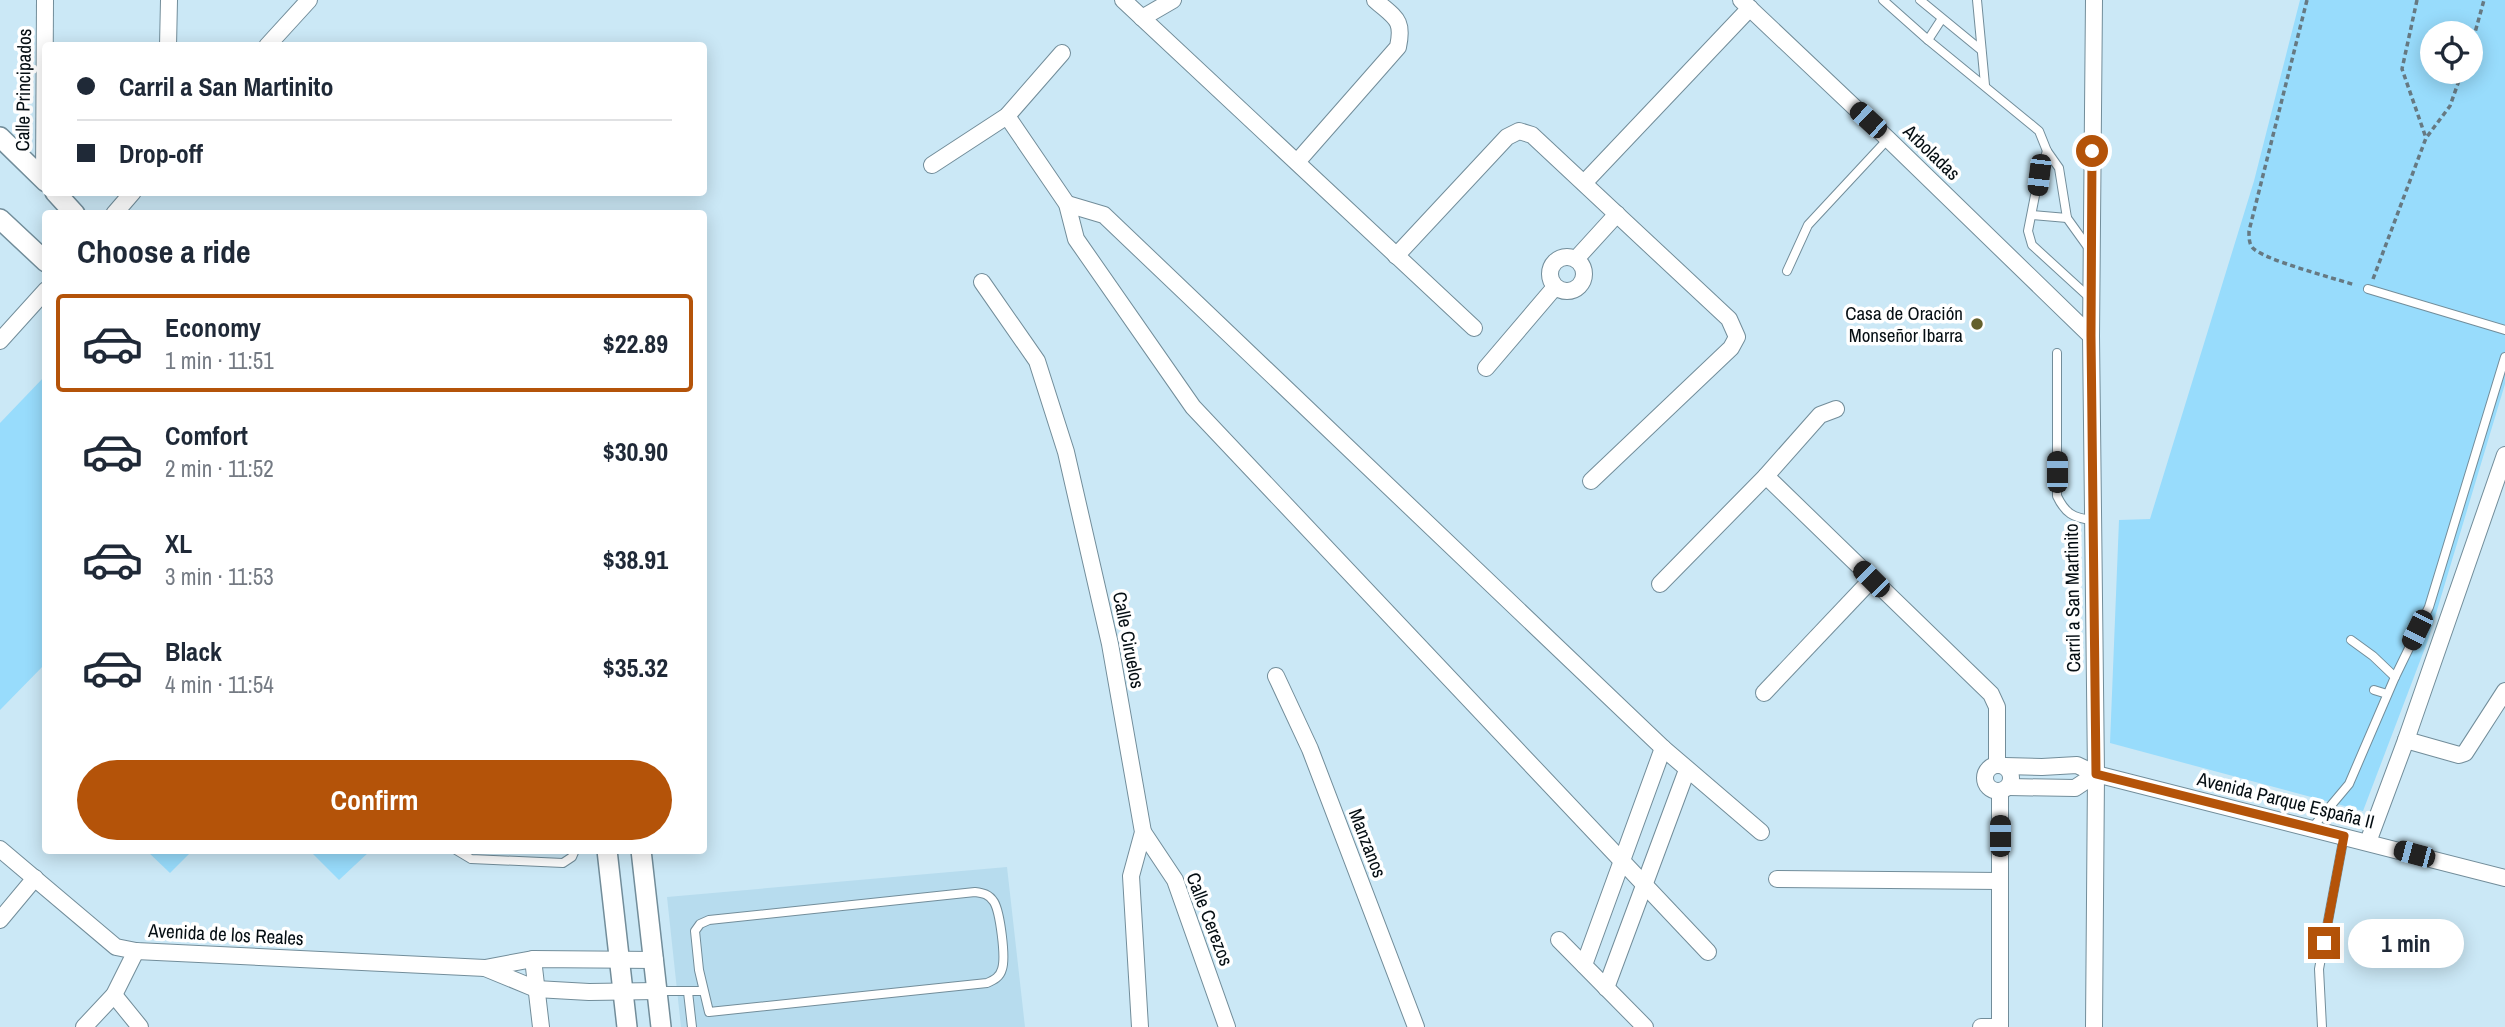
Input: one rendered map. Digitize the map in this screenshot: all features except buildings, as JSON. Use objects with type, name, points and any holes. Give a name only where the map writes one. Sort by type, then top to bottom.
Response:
[{"type":"street","name":"Calle Principados","points":[[45,0],[46,42]]},
{"type":"street","points":[[169,0],[169,42]]},
{"type":"street","points":[[270,42],[294,8],[309,0]]},
{"type":"street","points":[[1124,0],[1474,328]]},
{"type":"street","points":[[1142,18],[1174,0]]},
{"type":"street","points":[[1297,162],[1398,47],[1401,31],[1396,19],[1375,0]]},
{"type":"street","name":"Carril a San Martinito","points":[[2094,0],[2091,299],[2096,774],[2094,1027]]},
{"type":"street","points":[[1584,183],[1746,4]]},
{"type":"street","name":"Arboladas","points":[[1746,4],[2091,336]]},
{"type":"street","points":[[932,165],[1007,116],[1062,53]]},
{"type":"street","points":[[1007,116],[1067,204],[1076,239],[1193,407],[1708,952]]},
{"type":"street","points":[[1396,256],[1507,137],[1520,131],[1532,135],[1729,319],[1737,337],[1731,348],[1591,481]]},
{"type":"street","points":[[0,137],[42,179]]},
{"type":"street","points":[[58,196],[71,210]]},
{"type":"street","points":[[117,210],[130,196]]},
{"type":"street","points":[[1067,204],[1104,215],[1662,748],[1761,832]]},
{"type":"street","points":[[1576,259],[1617,214]]},
{"type":"street","points":[[0,220],[42,258]]},
{"type":"street","points":[[1565,256],[1576,259],[1583,268],[1584,279],[1581,284],[1572,291],[1555,288],[1549,277],[1551,266],[1565,256]]},
{"type":"street","name":"Calle Ciruelos","points":[[982,282],[1037,360],[1066,452],[1110,644],[1143,832],[1131,876],[1140,1027]]},
{"type":"street","points":[[1486,368],[1555,288]]},
{"type":"street","points":[[0,341],[42,294]]},
{"type":"street","points":[[1660,584],[1766,476],[1819,415],[1836,410]]},
{"type":"street","points":[[2368,842],[2505,455]]},
{"type":"street","points":[[1766,476],[1991,694],[1997,707],[2001,765]]},
{"type":"street","points":[[1764,693],[1871,579]]},
{"type":"street","name":"Manzanos","points":[[1276,676],[1310,749],[1416,1027]]},
{"type":"street","points":[[2406,740],[2459,755],[2465,752],[2505,691]]},
{"type":"street","points":[[1584,965],[1662,748]]},
{"type":"street","points":[[1981,1027],[2000,1027],[2000,881],[2004,789],[2012,780],[2010,772],[2001,765],[1990,767],[1984,779],[1987,786],[2004,789],[2075,788],[2096,774]]},
{"type":"street","name":"Avenida Parque España II","points":[[2001,765],[2077,765],[2096,774],[2505,878]]},
{"type":"street","points":[[1606,988],[1687,770]]},
{"type":"street","name":"Calle Cerezos","points":[[1143,832],[1175,880],[1227,1027]]},
{"type":"street","name":"Avenida de los Reales","points":[[0,849],[116,947],[136,951],[485,968],[533,959],[655,960]]},
{"type":"street","points":[[608,854],[627,1027]]},
{"type":"street","points":[[642,854],[662,1027]]},
{"type":"street","points":[[0,920],[35,878]]},
{"type":"street","points":[[1777,879],[2000,881]]},
{"type":"street","points":[[1559,940],[1645,1027]]},
{"type":"street","points":[[85,1027],[114,995],[136,951]]},
{"type":"street","points":[[533,959],[541,1027]]},
{"type":"street","name":"Avenida de los Reales","points":[[485,968],[536,989]]},
{"type":"street","points":[[536,989],[657,991]]},
{"type":"street","points":[[114,995],[140,1027]]},
{"type":"lane","points":[[1883,0],[2039,131],[2047,151],[2059,168],[2067,218],[2092,252]]},
{"type":"lane","points":[[1920,0],[1941,20],[1981,50]]},
{"type":"lane","points":[[1978,0],[1985,85]]},
{"type":"lane","points":[[1928,40],[1941,20]]},
{"type":"lane","points":[[1787,271],[1808,225],[1888,139]]},
{"type":"lane","points":[[2047,151],[2039,175],[2028,231],[2032,246],[2091,299]]},
{"type":"lane","points":[[2032,215],[2067,218]]},
{"type":"lane","points":[[2368,289],[2505,330]]},
{"type":"lane","points":[[2057,353],[2057,496],[2063,508],[2076,519],[2092,520]]},
{"type":"lane","points":[[2312,828],[2349,784],[2387,694],[2429,607],[2505,357]]},
{"type":"lane","points":[[2351,640],[2395,677]]},
{"type":"lane","points":[[2374,690],[2387,694]]},
{"type":"lane","points":[[2322,1027],[2319,969],[2344,836]]},
{"type":"lane","points":[[463,854],[471,859],[563,863],[574,854]]},
{"type":"lane","points":[[975,892],[985,894],[993,900],[997,909],[1004,956],[1002,970],[996,980],[987,983],[709,1012],[704,991],[695,931],[700,924],[709,920],[975,892]]},
{"type":"lane","points":[[657,991],[704,991]]},
{"type":"lane","points":[[688,992],[692,1027]]},
{"type":"path","points":[[2307,0],[2249,232],[2252,248],[2267,257],[2368,289],[2426,138],[2450,106],[2458,84]]},
{"type":"path","points":[[2417,0],[2402,69],[2426,138]]},
{"type":"path","points":[[2478,21],[2484,0]]},
{"type":"shaded area","points":[[2300,0],[2505,0],[2505,384],[2428,640],[2363,811],[2110,743],[2119,520],[2150,519],[2254,181]]},
{"type":"shaded area","points":[[42,379],[42,667],[0,710],[0,423]]},
{"type":"shaded area","points":[[150,854],[189,854],[170,873]]},
{"type":"shaded area","points":[[313,854],[367,854],[339,880]]},
{"type":"shaded area","points":[[1007,867],[1025,1027],[681,1027],[667,897]]},
{"type":"place","name":"Casa de Oración Monseñor Ibarra","points":[[1977,324]]},
{"type":"route","points":[[2092,151],[2092,520],[2096,774],[2344,836],[2324,943]]}]
